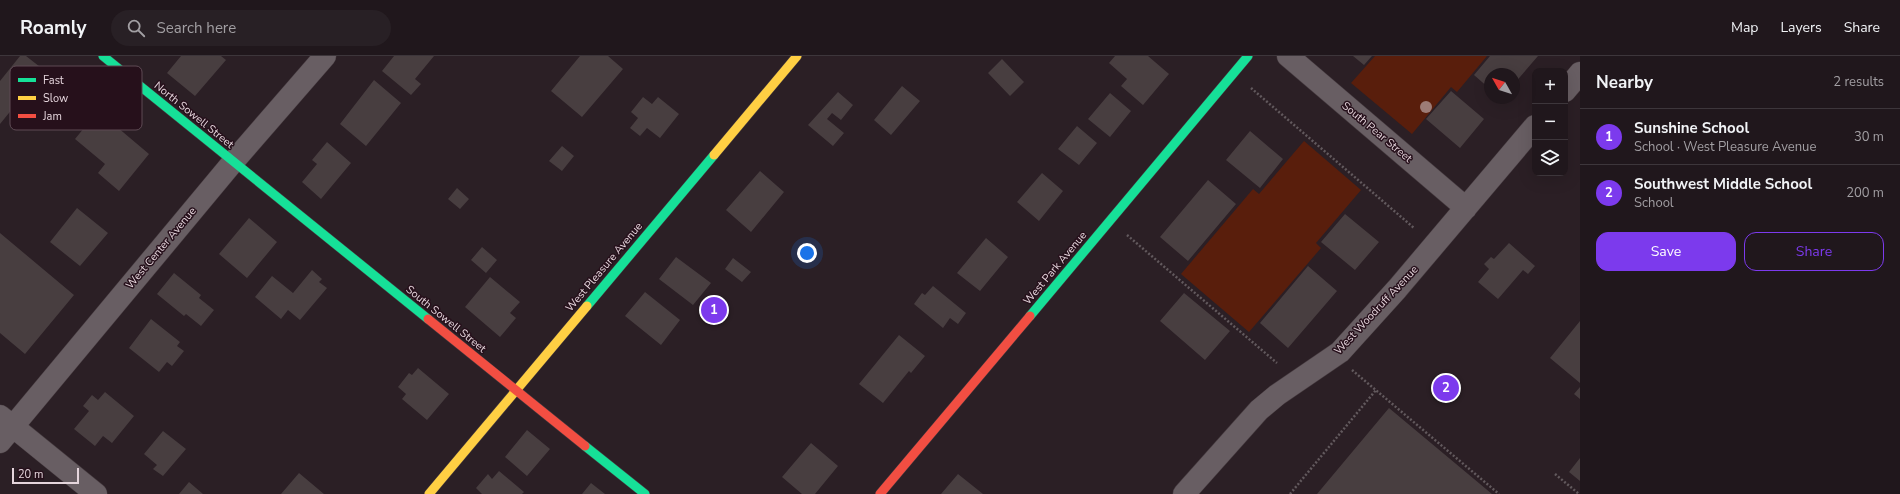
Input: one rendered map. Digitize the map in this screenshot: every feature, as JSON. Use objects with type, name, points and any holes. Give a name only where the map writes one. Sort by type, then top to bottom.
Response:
[{"type":"street","name":"North Sowell Street","points":[[103,56],[115,66]]},
{"type":"street","name":"West Center Avenue","points":[[4,428],[325,56]]},
{"type":"street","name":"West Pleasure Avenue","points":[[429,494],[797,56]]},
{"type":"street","name":"West Park Avenue","points":[[880,494],[1248,56]]},
{"type":"street","name":"South Pear Street","points":[[1288,56],[1466,208]]},
{"type":"street","points":[[1568,87],[1580,73]]},
{"type":"street","name":"North Sowell Street","points":[[142,88],[233,162]]},
{"type":"street","name":"West Woodruff Avenue","points":[[1184,494],[1259,410],[1277,395],[1340,352],[1466,208],[1532,130]]},
{"type":"street","name":"South Sowell Street","points":[[233,162],[645,494]]},
{"type":"street","points":[[4,428],[96,494]]},
{"type":"path","points":[[1249,86],[1414,228]]},
{"type":"path","points":[[1125,233],[1277,363]]},
{"type":"path","points":[[1349,366],[1499,494]]},
{"type":"path","points":[[1290,494],[1376,390]]},
{"type":"path","points":[[1555,474],[1579,494]]},
{"type":"shaded area","points":[[1375,56],[1487,56],[1457,92],[1451,87],[1412,134],[1351,83]]},
{"type":"shaded area","points":[[1304,141],[1361,190],[1316,243],[1321,248],[1249,332],[1181,274],[1253,189],[1259,194]]},
{"type":"building","points":[[20,56],[26,56],[39,66],[12,66]]},
{"type":"building","points":[[181,56],[221,56],[226,60],[195,96],[167,73]]},
{"type":"building","points":[[394,56],[434,56],[415,79],[421,84],[411,95],[382,71]]},
{"type":"building","points":[[580,56],[608,56],[623,69],[582,117],[551,91]]},
{"type":"building","points":[[1115,56],[1148,56],[1169,74],[1143,105],[1121,86],[1127,79],[1109,63]]},
{"type":"building","points":[[1353,56],[1372,56],[1364,65]]},
{"type":"building","points":[[1490,56],[1538,56],[1520,77],[1520,68],[1484,68],[1484,84],[1474,75]]},
{"type":"building","points":[[1002,59],[1024,82],[1010,96],[988,73]]},
{"type":"building","points":[[10,68],[10,112],[0,124],[0,81]]},
{"type":"building","points":[[374,80],[401,103],[366,146],[340,124]]},
{"type":"building","points":[[902,86],[920,101],[891,135],[874,120]]},
{"type":"building","points":[[1451,91],[1484,119],[1460,148],[1426,119]]},
{"type":"building","points":[[838,92],[853,105],[841,120],[832,113],[827,119],[844,133],[833,146],[808,125]]},
{"type":"building","points":[[1110,93],[1131,111],[1110,137],[1088,119]]},
{"type":"building","points":[[643,97],[652,104],[658,97],[679,114],[660,138],[647,128],[640,136],[630,128],[638,118],[631,112]]},
{"type":"building","points":[[1077,126],[1097,143],[1079,165],[1058,149]]},
{"type":"building","points":[[82,130],[121,130],[149,154],[119,191],[98,173],[105,164],[75,139]]},
{"type":"building","points":[[1250,131],[1283,159],[1260,188],[1226,160]]},
{"type":"building","points":[[327,142],[351,163],[321,199],[302,182],[317,164],[312,160]]},
{"type":"building","points":[[562,146],[574,156],[562,171],[549,161]]},
{"type":"building","points":[[760,171],[784,192],[751,232],[726,210]]},
{"type":"building","points":[[1042,173],[1063,191],[1039,221],[1017,202]]},
{"type":"building","points":[[1208,180],[1236,204],[1188,261],[1160,237]]},
{"type":"building","points":[[457,188],[469,199],[460,209],[448,199]]},
{"type":"building","points":[[77,208],[108,233],[80,266],[50,242]]},
{"type":"building","points":[[1345,214],[1379,242],[1355,270],[1321,242]]},
{"type":"building","points":[[249,218],[277,242],[247,278],[219,254]]},
{"type":"building","points":[[0,233],[74,295],[25,354],[0,333]]},
{"type":"building","points":[[986,238],[1008,257],[980,291],[957,273]]},
{"type":"building","points":[[1509,243],[1535,266],[1528,274],[1523,270],[1498,299],[1478,282],[1489,269],[1484,264],[1491,257],[1494,259]]},
{"type":"building","points":[[482,247],[497,260],[486,273],[471,260]]},
{"type":"building","points":[[676,257],[711,283],[693,305],[659,279]]},
{"type":"building","points":[[733,258],[751,272],[742,282],[725,269]]},
{"type":"building","points":[[1308,266],[1337,291],[1288,348],[1260,323]]},
{"type":"building","points":[[312,270],[322,279],[319,282],[327,288],[300,320],[288,310],[281,319],[255,297],[272,276],[293,293]]},
{"type":"building","points":[[174,273],[201,295],[199,298],[214,310],[201,326],[186,314],[184,316],[157,294]]},
{"type":"building","points":[[490,277],[520,302],[510,313],[516,318],[500,337],[465,307]]},
{"type":"building","points":[[933,286],[966,313],[958,324],[950,318],[943,328],[914,304],[922,293],[925,295]]},
{"type":"building","points":[[645,292],[680,320],[661,345],[625,316]]},
{"type":"building","points":[[1184,293],[1230,331],[1205,360],[1160,321]]},
{"type":"building","points":[[151,319],[180,342],[177,346],[184,351],[172,366],[167,362],[159,372],[129,348]]},
{"type":"building","points":[[1580,321],[1580,383],[1550,358]]},
{"type":"building","points":[[899,335],[925,356],[911,373],[909,371],[883,403],[859,384]]},
{"type":"building","points":[[418,368],[449,394],[427,420],[402,399],[406,394],[398,387],[409,373],[412,375]]},
{"type":"building","points":[[1580,387],[1580,399],[1574,394]]},
{"type":"building","points":[[105,392],[134,416],[112,443],[103,436],[95,446],[74,429],[89,411],[83,406],[92,395],[98,400]]},
{"type":"building","points":[[1389,408],[1492,494],[1317,494]]},
{"type":"building","points":[[527,430],[550,449],[527,476],[505,457]]},
{"type":"building","points":[[163,431],[186,449],[163,476],[153,469],[157,465],[144,454]]},
{"type":"building","points":[[811,443],[838,466],[815,494],[802,494],[782,477]]},
{"type":"building","points":[[1580,458],[1580,481],[1569,472]]},
{"type":"building","points":[[499,471],[524,492],[522,494],[482,494],[476,488],[488,474],[492,479]]},
{"type":"building","points":[[299,473],[324,494],[281,494]]},
{"type":"building","points":[[958,474],[983,494],[941,494]]},
{"type":"building","points":[[189,482],[203,494],[179,494]]},
{"type":"building","points":[[591,483],[605,494],[582,494]]},
{"type":"traffic: fast","points":[[103,56],[115,66]]},
{"type":"traffic: fast","points":[[1030,316],[1248,56]]},
{"type":"traffic: fast","points":[[142,88],[428,319]]},
{"type":"traffic: fast","points":[[587,306],[714,155]]},
{"type":"traffic: fast","points":[[585,446],[645,494]]},
{"type":"traffic: slow","points":[[714,155],[797,56]]},
{"type":"traffic: slow","points":[[429,494],[587,306]]},
{"type":"traffic: jam","points":[[880,494],[1030,316]]},
{"type":"traffic: jam","points":[[428,319],[585,446]]},
{"type":"place","name":"Sunshine School","points":[[714,310]]},
{"type":"place","name":"Southwest Middle School","points":[[1446,388]]}]
